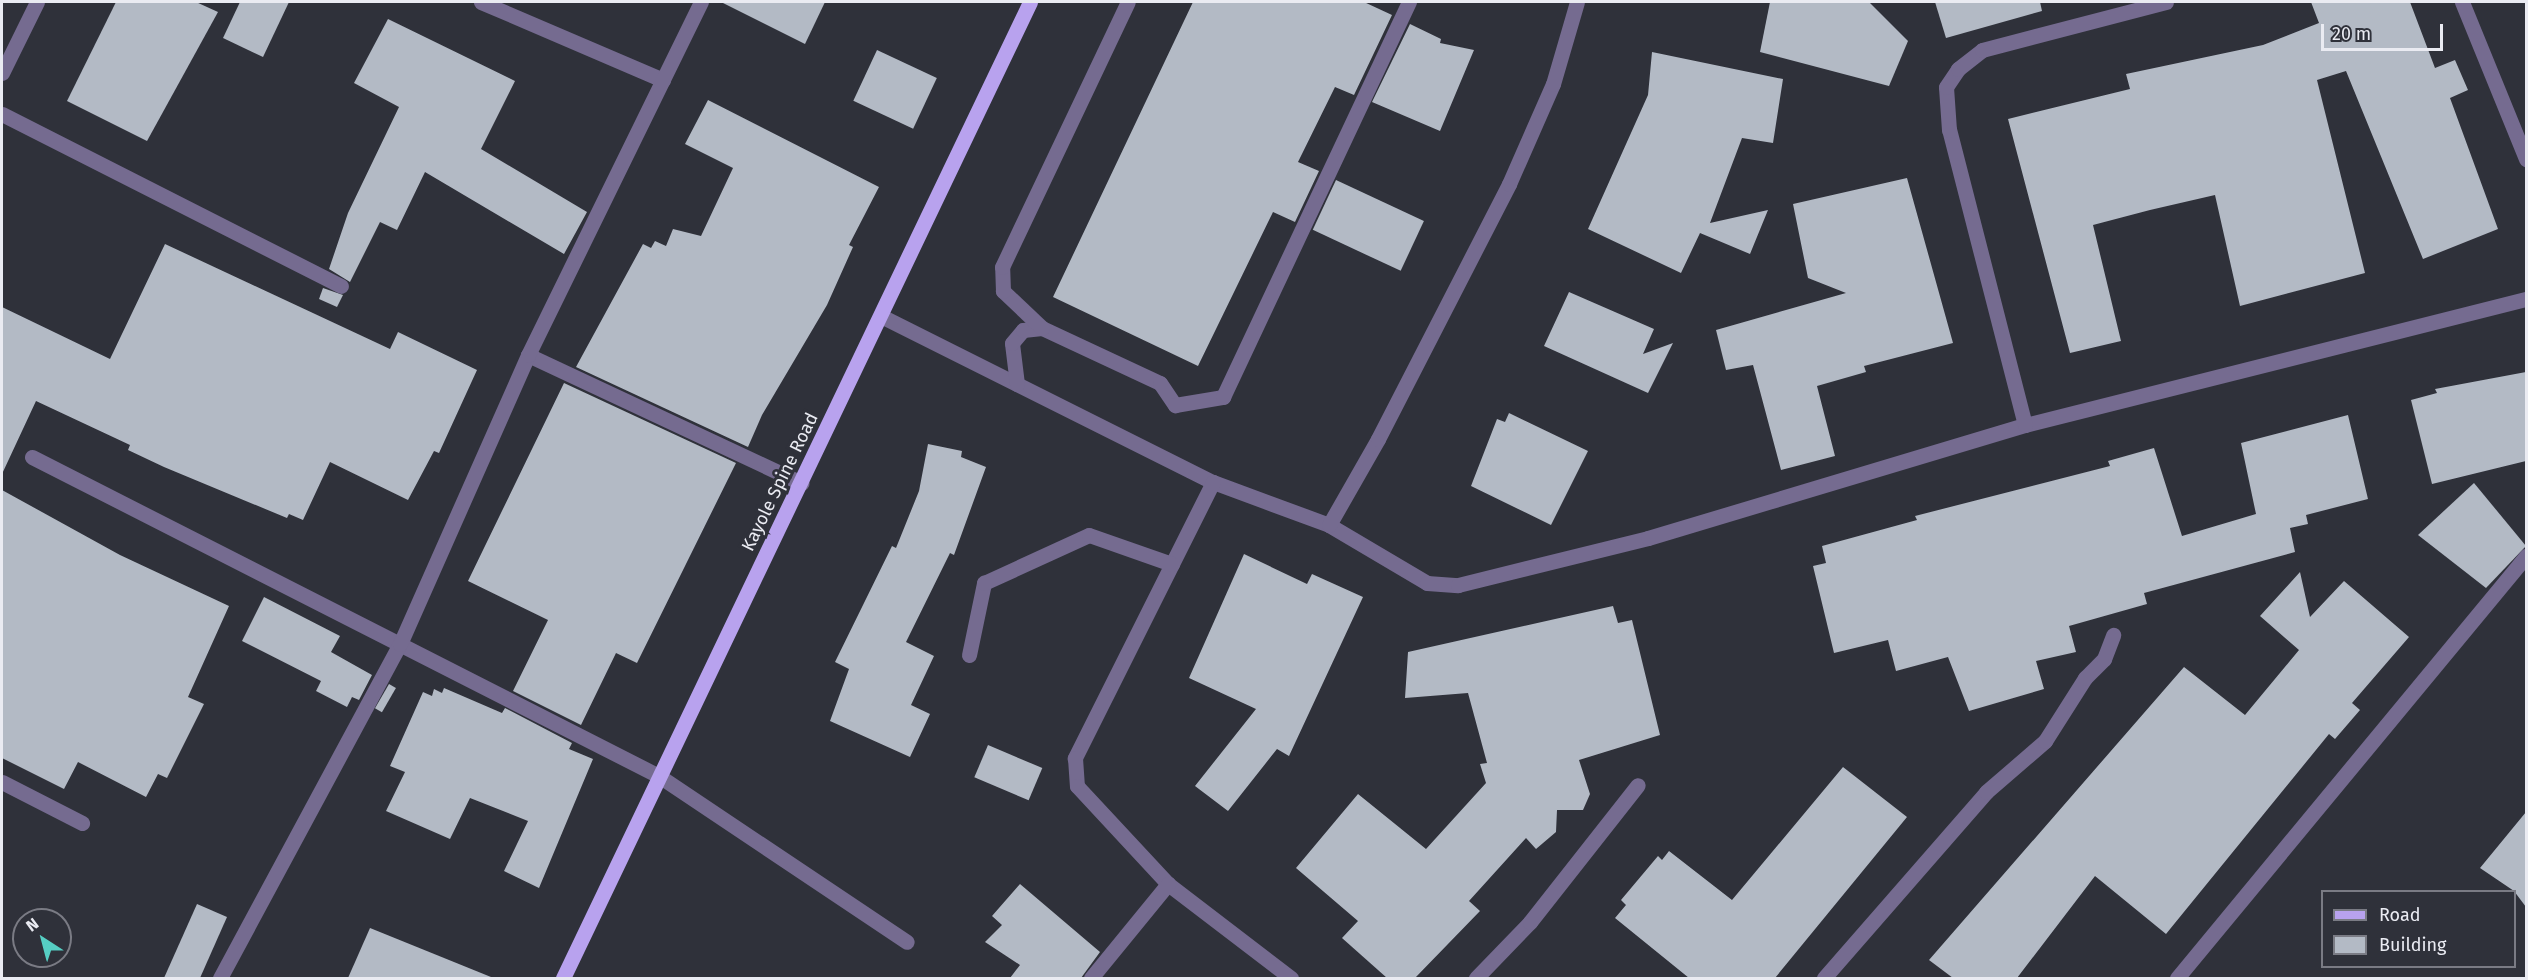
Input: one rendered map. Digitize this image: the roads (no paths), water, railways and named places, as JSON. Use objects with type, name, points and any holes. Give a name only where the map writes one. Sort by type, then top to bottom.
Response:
[{"type":"main road","name":"Kayole Spine Road","points":[[563,978],[1030,2]]},
{"type":"street","points":[[2,73],[37,2]]},
{"type":"street","points":[[481,2],[663,80]]},
{"type":"street","points":[[220,978],[400,644],[528,355],[701,2]]},
{"type":"street","points":[[1128,2],[1002,267],[1003,291],[1042,328],[1160,383],[1175,405],[1223,397],[1409,2]]},
{"type":"street","points":[[1329,525],[1378,439],[1509,184],[1553,84],[1577,2]]},
{"type":"street","points":[[2025,425],[1949,130],[1946,87],[1958,69],[1983,50],[2166,2]]},
{"type":"street","points":[[2462,2],[2526,159]]},
{"type":"street","points":[[2,114],[341,286]]},
{"type":"street","points":[[881,316],[1213,482],[1329,525],[1427,583],[1458,585],[1648,538],[2025,425],[2526,299]]},
{"type":"street","points":[[1017,384],[1012,343],[1023,330],[1042,328]]},
{"type":"street","points":[[528,355],[801,483]]},
{"type":"street","points":[[32,458],[659,776],[908,942]]},
{"type":"street","points":[[1213,482],[1075,758],[1077,786],[1168,884],[1291,978]]},
{"type":"street","points":[[969,655],[984,584],[1089,535],[1172,564]]},
{"type":"street","points":[[2176,978],[2526,556]]},
{"type":"street","points":[[1824,978],[1986,792],[2045,741],[2085,678],[2104,659],[2113,635]]},
{"type":"street","points":[[2,782],[82,823]]},
{"type":"street","points":[[1476,978],[1530,922],[1638,786]]},
{"type":"street","points":[[1091,978],[1168,884]]}]
